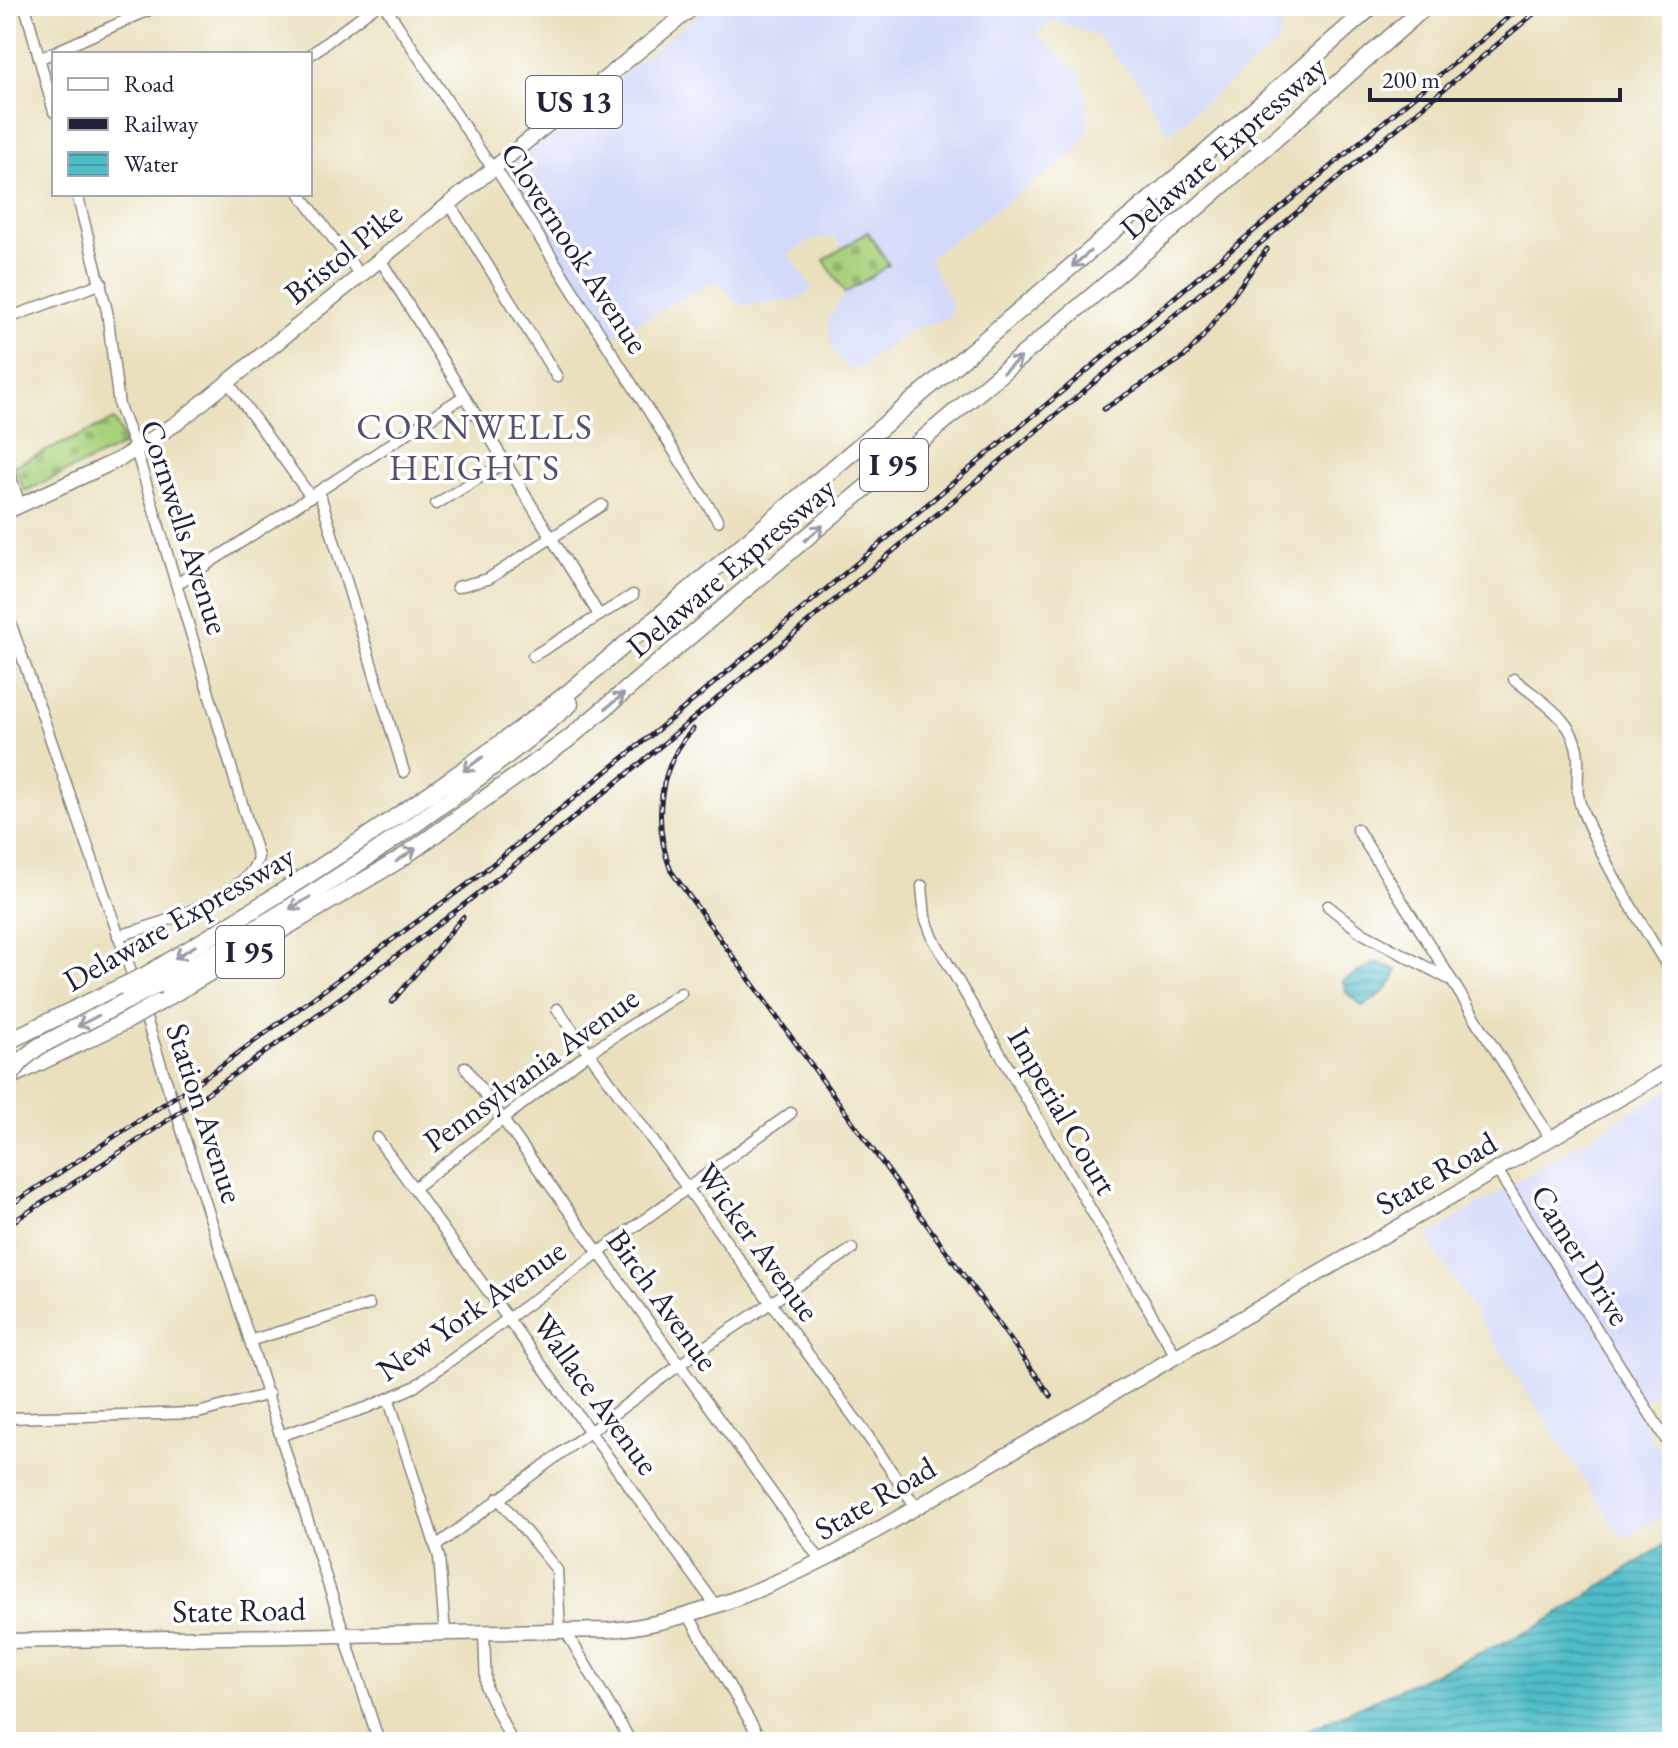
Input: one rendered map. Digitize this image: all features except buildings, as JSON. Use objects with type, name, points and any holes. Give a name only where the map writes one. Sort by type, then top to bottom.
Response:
[{"type":"highway","name":"Delaware Expressway","points":[[6,1042],[123,986],[152,980],[308,898],[448,803],[713,582],[751,538],[1204,154],[1372,6]]},
{"type":"highway","name":"Delaware Expressway","points":[[6,1080],[128,1020],[302,921],[399,860],[567,740],[1200,205],[1426,6]]},
{"type":"highway","points":[[6,1080],[23,1059],[38,1047],[152,980]]},
{"type":"highway","points":[[6,1089],[50,1058]]},
{"type":"main road","name":"Bristol Pike","points":[[6,512],[136,450],[228,382],[695,6]]},
{"type":"main road","name":"State Road","points":[[6,1641],[626,1628],[687,1613],[821,1561],[1672,1068]]},
{"type":"street","points":[[25,6],[52,105]]},
{"type":"street","points":[[55,52],[158,6]]},
{"type":"street","points":[[312,53],[375,6]]},
{"type":"street","name":"Clovernook Avenue","points":[[385,6],[493,168],[718,521]]},
{"type":"street","points":[[39,59],[52,53]]},
{"type":"street","name":"Cornwells Avenue","points":[[78,196],[102,283],[119,406],[136,450],[257,848],[253,870],[242,883],[202,904],[118,936]]},
{"type":"street","points":[[301,196],[360,275]]},
{"type":"street","points":[[449,203],[557,377]]},
{"type":"street","points":[[380,259],[599,615]]},
{"type":"street","points":[[6,319],[102,283]]},
{"type":"street","points":[[228,382],[315,494],[404,772]]},
{"type":"street","points":[[177,584],[464,396]]},
{"type":"street","points":[[6,442],[8,469],[20,505]]},
{"type":"street","points":[[436,504],[504,463]]},
{"type":"street","points":[[457,587],[488,579],[602,505]]},
{"type":"street","points":[[533,656],[633,595]]},
{"type":"street","name":"Station Avenue","points":[[6,610],[252,1340],[379,1742]]},
{"type":"street","points":[[1514,679],[1553,708],[1568,729],[1577,751],[1575,792],[1583,812],[1618,885],[1672,974]]},
{"type":"street","points":[[1357,829],[1551,1139]]},
{"type":"street","name":"Imperial Court","points":[[922,886],[925,917],[933,938],[1176,1356]]},
{"type":"street","points":[[1328,906],[1362,933],[1452,980]]},
{"type":"street","name":"Pennsylvania Avenue","points":[[414,1188],[499,1119],[587,1054],[681,993]]},
{"type":"street","name":"Wicker Avenue","points":[[557,1009],[916,1507]]},
{"type":"street","name":"Birch Avenue","points":[[465,1067],[499,1119],[821,1561]]},
{"type":"street","name":"New York Avenue","points":[[282,1435],[389,1400],[414,1387],[791,1113]]},
{"type":"street","name":"Wallace Avenue","points":[[377,1138],[714,1603]]},
{"type":"street","name":"Camer Drive","points":[[1497,1170],[1672,1449]]},
{"type":"street","points":[[436,1546],[678,1366],[852,1249]]},
{"type":"street","points":[[252,1340],[369,1305]]},
{"type":"street","points":[[6,1418],[198,1413],[269,1394]]},
{"type":"street","points":[[389,1400],[436,1546],[445,1633]]},
{"type":"street","points":[[498,1498],[557,1570],[563,1630],[631,1742]]},
{"type":"street","points":[[687,1613],[762,1742]]},
{"type":"street","points":[[484,1633],[486,1688],[512,1742]]},
{"type":"shaded area","points":[[709,6],[1283,6],[1284,21],[1278,44],[1168,134],[1138,82],[1095,35],[1053,21],[1036,34],[1080,73],[1088,104],[1088,132],[1073,155],[928,258],[952,305],[950,318],[912,329],[852,373],[832,349],[828,319],[845,293],[824,260],[843,248],[835,237],[812,240],[788,254],[813,289],[799,299],[739,306],[718,280],[608,338],[507,179],[508,165]]},
{"type":"shaded area","points":[[1672,1087],[1672,1384],[1634,1408],[1672,1470],[1672,1510],[1623,1539],[1426,1237]]},
{"type":"green space","points":[[868,232],[889,265],[845,293],[824,260]]},
{"type":"green space","points":[[114,420],[126,444],[25,491],[13,466]]},
{"type":"water","points":[[1376,962],[1397,970],[1384,992],[1362,1006],[1347,993],[1343,981]]},
{"type":"water","points":[[1672,1540],[1672,1742],[1281,1742],[1538,1627]]},
{"type":"railway","points":[[6,1208],[214,1071],[472,881],[677,714],[1522,6]]},
{"type":"railway","points":[[6,1226],[245,1067],[400,953],[551,836],[1543,6]]},
{"type":"railway","points":[[1104,409],[1184,357],[1202,338],[1267,249]]},
{"type":"railway","points":[[693,729],[672,761],[662,797],[662,834],[671,871],[1051,1396]]},
{"type":"railway","points":[[392,1002],[463,917]]},
{"type":"district","name":"CORNWELLS HEIGHTS","points":[[475,446]]}]
